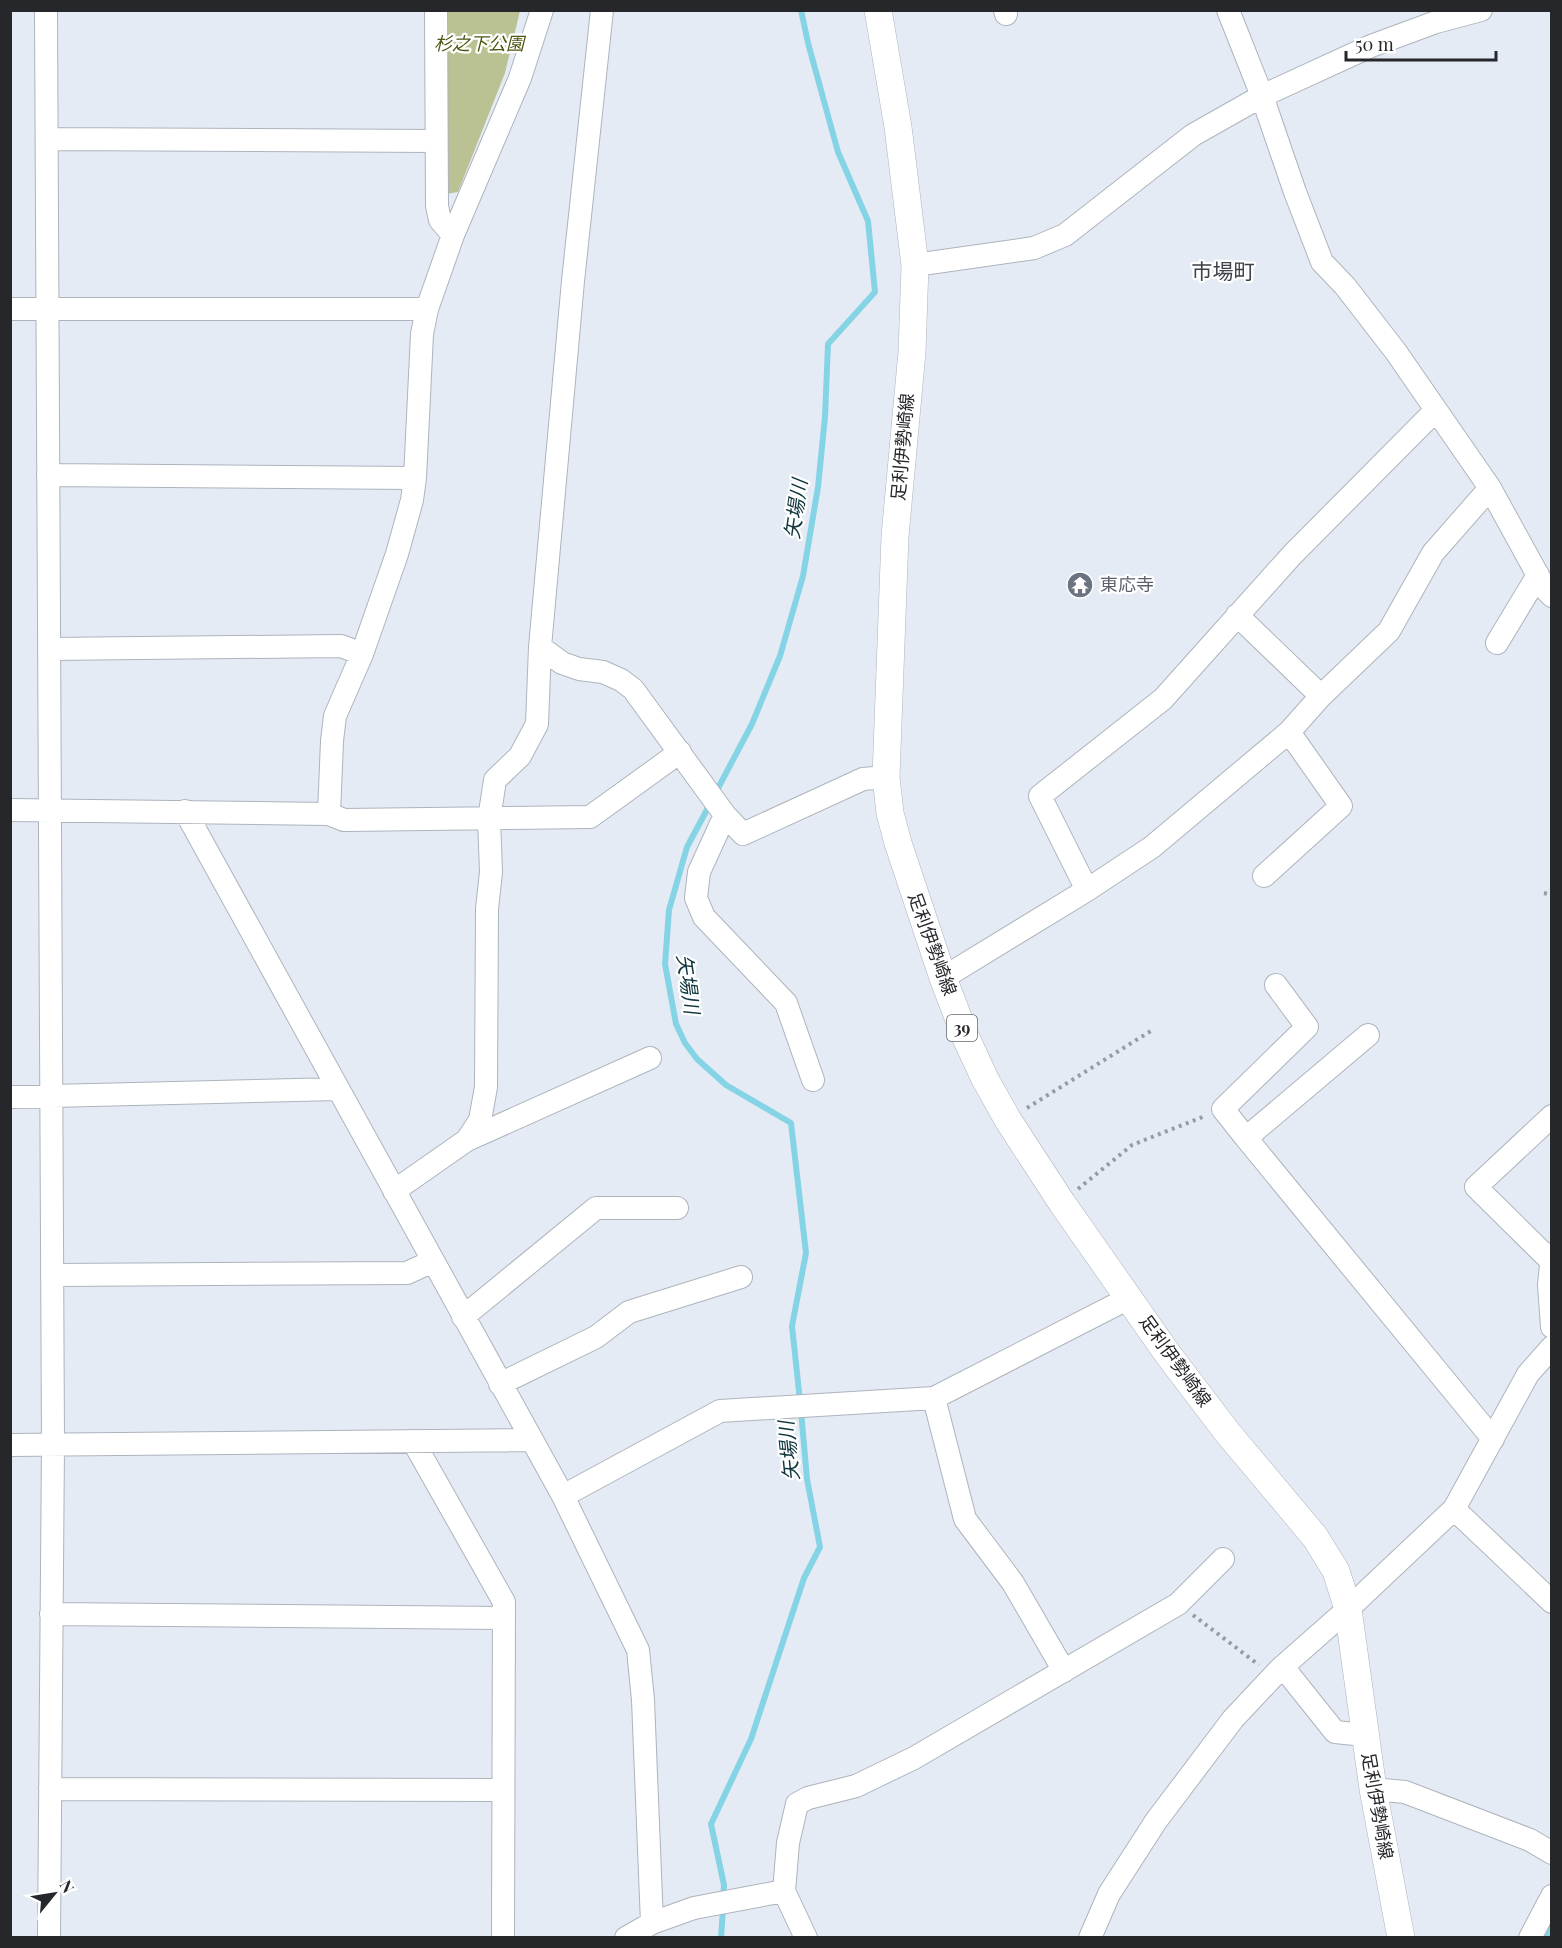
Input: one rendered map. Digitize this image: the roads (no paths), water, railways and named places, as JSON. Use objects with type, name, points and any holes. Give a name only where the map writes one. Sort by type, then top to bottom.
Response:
[{"type":"main road","name":"足利伊勢崎線","points":[[878,10],[898,127],[915,265],[912,352],[895,536],[886,777],[890,813],[898,843],[943,978],[966,1038],[1008,1120],[1062,1203],[1167,1353],[1227,1432],[1316,1537],[1336,1571],[1348,1609],[1373,1789],[1401,1938]]},
{"type":"street","points":[[46,10],[52,1275],[49,1938]]},
{"type":"street","points":[[436,10],[437,206],[440,220],[453,235]]},
{"type":"street","points":[[329,814],[335,716],[362,654],[397,554],[412,500],[422,334],[427,309],[453,235],[520,78],[542,10]]},
{"type":"street","points":[[467,1140],[480,1120],[486,1088],[487,909],[491,872],[489,819],[495,780],[520,756],[537,724],[540,647],[573,281],[602,10]]},
{"type":"street","points":[[915,265],[1034,248],[1065,235],[1193,135],[1262,96],[1371,46],[1436,22],[1481,10]]},
{"type":"street","points":[[1235,12],[1295,192],[1322,262],[1345,286],[1396,352],[1490,488],[1551,596]]},
{"type":"street","points":[[47,139],[436,141]]},
{"type":"street","points":[[10,309],[427,309]]},
{"type":"street","points":[[1087,890],[1040,796],[1163,699],[1292,555],[1435,411]]},
{"type":"street","points":[[48,475],[415,478]]},
{"type":"street","points":[[943,978],[1087,890],[1152,847],[1289,732],[1321,696],[1389,631],[1434,552],[1490,488]]},
{"type":"street","points":[[1497,643],[1538,574]]},
{"type":"street","points":[[1237,615],[1321,696]]},
{"type":"street","points":[[49,649],[341,646],[362,654]]},
{"type":"street","points":[[540,647],[562,663],[579,669],[603,672],[633,689],[725,815],[743,834],[863,779],[886,777]]},
{"type":"street","points":[[1264,876],[1341,807],[1289,732]]},
{"type":"street","points":[[10,810],[329,814],[344,820],[590,817],[680,752]]},
{"type":"street","points":[[185,811],[563,1496],[638,1650],[643,1711],[652,1923]]},
{"type":"street","points":[[725,815],[699,872],[696,898],[704,917],[786,1003],[813,1080]]},
{"type":"street","points":[[1276,985],[1307,1027],[1222,1109],[1493,1439]]},
{"type":"street","points":[[1246,1138],[1368,1035]]},
{"type":"street","points":[[394,1191],[467,1140],[650,1058]]},
{"type":"street","points":[[10,1097],[338,1089]]},
{"type":"street","points":[[1551,1116],[1476,1186],[1551,1257],[1551,1327]]},
{"type":"street","points":[[463,1317],[596,1208],[677,1208]]},
{"type":"street","points":[[52,1275],[407,1273],[433,1261]]},
{"type":"street","points":[[500,1384],[596,1337],[629,1312],[741,1277]]},
{"type":"street","points":[[563,1496],[720,1411],[934,1398],[1129,1298]]},
{"type":"street","points":[[1090,1938],[1110,1894],[1156,1821],[1233,1719],[1278,1672],[1454,1509],[1528,1374],[1551,1347]]},
{"type":"street","points":[[934,1398],[965,1519],[1013,1583],[1064,1671]]},
{"type":"street","points":[[10,1445],[531,1440]]},
{"type":"street","points":[[413,1441],[504,1602],[502,1938]]},
{"type":"street","points":[[1454,1509],[1551,1602]]},
{"type":"street","points":[[806,1938],[784,1891],[788,1843],[797,1804],[808,1798],[856,1786],[914,1758],[1178,1604],[1223,1559]]},
{"type":"street","points":[[51,1614],[503,1618]]},
{"type":"street","points":[[1278,1672],[1335,1732],[1365,1735]]},
{"type":"street","points":[[50,1789],[503,1790]]},
{"type":"street","points":[[1373,1789],[1405,1792],[1530,1840],[1551,1853]]},
{"type":"street","points":[[626,1938],[652,1923],[694,1908],[784,1891]]},
{"type":"street","points":[[1530,1938],[1551,1896]]},
{"type":"waterway","name":"矢場川","points":[[716,792],[752,724],[780,656],[803,576],[818,487],[825,417],[828,344],[875,292],[868,221],[838,152],[801,10]]},
{"type":"waterway","name":"矢場川","points":[[710,804],[687,847],[669,910],[665,964],[676,1024],[685,1043],[697,1059],[726,1085],[791,1123],[806,1253],[792,1326],[800,1401]]},
{"type":"waterway","name":"矢場川","points":[[723,1899],[724,1885],[711,1824],[751,1739],[804,1578],[820,1547],[807,1479],[801,1411]]},
{"type":"waterway","name":"矢場川","points":[[721,1938],[723,1909]]},
{"type":"waterway","points":[[1547,1938],[1552,1927]]},
{"type":"place","name":"東応寺","points":[[1080,585]]},
{"type":"district","name":"市場町","points":[[1223,272]]},
{"type":"park label","name":"杉之下公園","points":[[479,44]]}]
